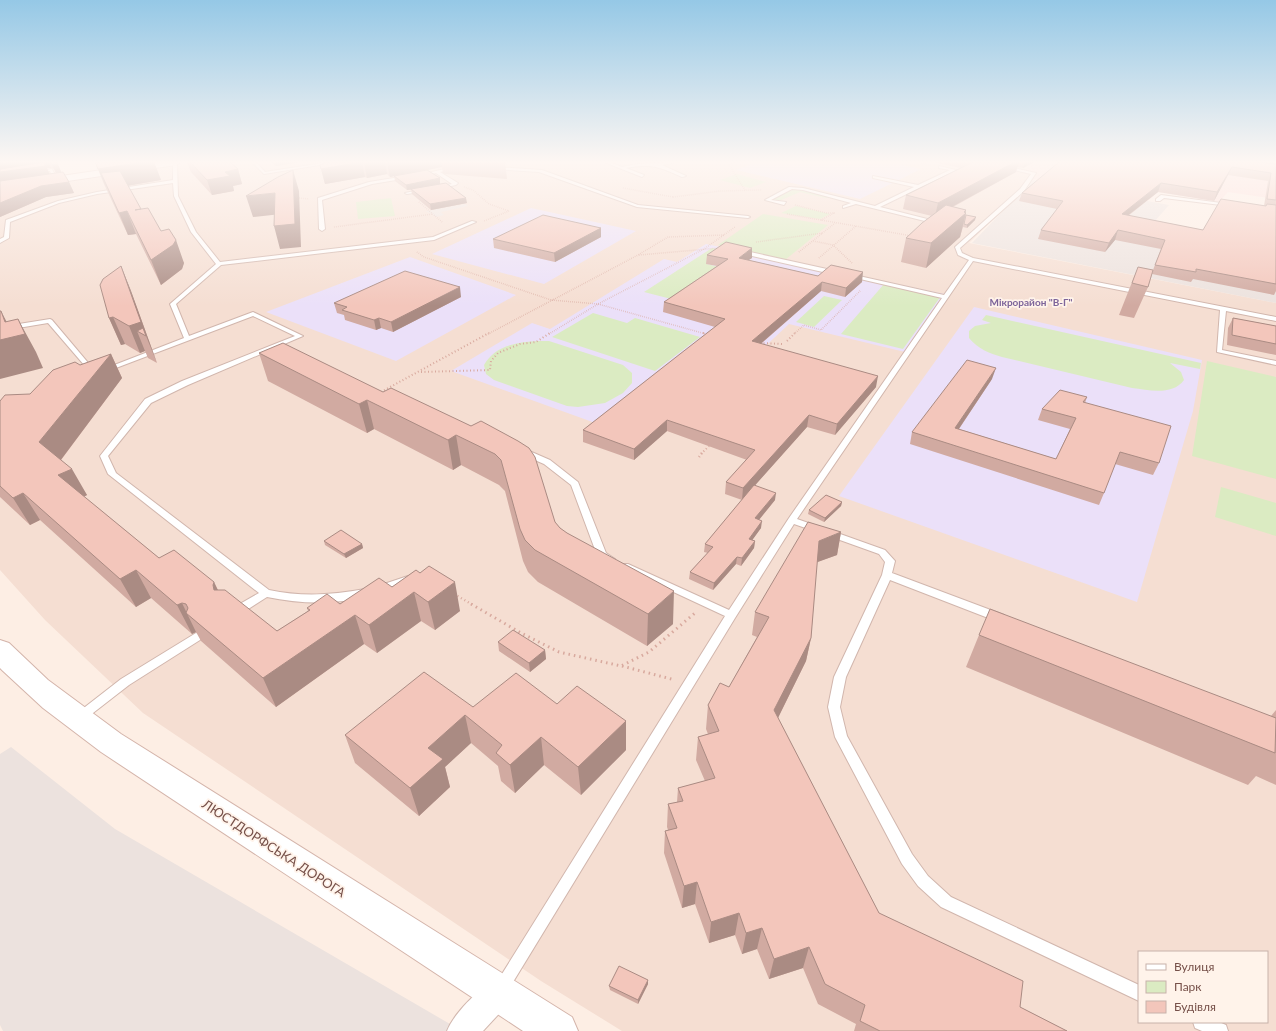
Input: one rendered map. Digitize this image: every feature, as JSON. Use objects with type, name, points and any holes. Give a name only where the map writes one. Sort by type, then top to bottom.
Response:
[{"type":"main road","name":"ЛЮСТДОРФСЬКА ДОРОГА","points":[[0,650],[9,661],[56,703],[111,743],[558,1031]]},
{"type":"street","points":[[462,1031],[499,993]]},
{"type":"lane","points":[[0,241],[6,238],[8,221],[37,210]]},
{"type":"lane","points":[[183,210],[191,226],[219,264]]},
{"type":"lane","points":[[321,210],[322,229]]},
{"type":"lane","points":[[679,210],[748,217]]},
{"type":"lane","points":[[888,210],[943,225]]},
{"type":"lane","points":[[999,210],[957,248],[957,251],[960,254],[972,259],[1276,319]]},
{"type":"lane","points":[[187,338],[173,304],[219,264],[434,238],[474,222]]},
{"type":"lane","points":[[965,231],[973,233]]},
{"type":"lane","points":[[721,247],[947,297]]},
{"type":"lane","points":[[499,993],[731,615],[792,520],[972,259]]},
{"type":"lane","points":[[1223,308],[1219,352],[1276,363]]},
{"type":"lane","points":[[0,329],[50,321],[91,376],[253,314],[300,336],[280,347],[186,383],[148,400],[104,456],[112,474],[266,593],[287,598],[312,600],[344,597],[371,592],[408,579]]},
{"type":"lane","points":[[518,450],[547,462],[575,484],[602,555],[731,615]]},
{"type":"lane","points":[[792,520],[882,552],[890,561],[887,575],[840,677],[834,707],[842,737],[907,859],[923,881],[946,902],[1138,993]]},
{"type":"lane","points":[[887,575],[1012,622]]},
{"type":"lane","points":[[232,614],[266,593]]},
{"type":"lane","points":[[78,719],[125,682],[196,637]]},
{"type":"lane","points":[[1202,1023],[1220,1031]]},
{"type":"path","points":[[428,210],[441,221],[448,233]]},
{"type":"path","points":[[474,222],[487,220],[509,211],[506,210]]},
{"type":"path","points":[[815,210],[826,213],[835,212]]},
{"type":"path","points":[[821,220],[840,210]]},
{"type":"path","points":[[322,229],[433,214]]},
{"type":"path","points":[[785,214],[916,236]]},
{"type":"path","points":[[419,372],[490,370],[491,361],[498,353],[520,344],[536,342],[598,304],[704,249],[748,217]]},
{"type":"path","points":[[788,262],[836,222]]},
{"type":"path","points":[[809,267],[856,225]]},
{"type":"path","points":[[752,243],[823,233]]},
{"type":"path","points":[[381,392],[551,300],[638,255],[668,237],[724,235]]},
{"type":"path","points":[[813,241],[833,245]]},
{"type":"path","points":[[404,242],[424,257],[551,300],[598,304],[715,337]]},
{"type":"path","points":[[638,255],[721,247]]},
{"type":"path","points":[[787,341],[804,325],[821,330],[871,280]]},
{"type":"path","points":[[702,339],[708,335]]},
{"type":"path","points":[[755,344],[762,342],[784,344]]},
{"type":"path","points":[[699,457],[709,446]]},
{"type":"path","points":[[450,592],[521,633],[559,652],[621,666],[688,685]]},
{"type":"path","points":[[621,666],[649,652],[705,603]]},
{"type":"shaded area","points":[[0,210],[1002,210],[969,243],[1276,303],[1276,1031],[622,1031],[541,981],[143,713],[45,620],[0,570]]},
{"type":"shaded area","points":[[449,210],[441,212],[444,215],[436,217],[426,211]]},
{"type":"shaded area","points":[[526,210],[541,210],[636,231],[544,284],[432,254]]},
{"type":"shaded area","points":[[1004,210],[1164,210],[1154,222],[1276,242],[1276,303],[972,243]]},
{"type":"shaded area","points":[[706,244],[945,294],[905,352],[789,324],[759,352],[598,424],[451,371],[532,323],[550,329],[664,259],[677,262]]},
{"type":"shaded area","points":[[410,257],[516,295],[396,361],[266,312]]},
{"type":"shaded area","points":[[974,307],[1202,360],[1193,411],[1137,602],[839,496]]},
{"type":"shaded area","points":[[11,747],[115,829],[462,1031],[3,1031],[0,1025],[0,754]]},
{"type":"green space","points":[[357,210],[394,210],[395,216],[358,219]]},
{"type":"green space","points":[[787,210],[813,210],[830,214],[820,219],[781,213]]},
{"type":"green space","points":[[763,214],[828,225],[785,260],[718,245]]},
{"type":"green space","points":[[712,248],[725,251],[707,264],[727,269],[679,301],[644,292]]},
{"type":"green space","points":[[884,284],[941,296],[903,349],[841,334]]},
{"type":"green space","points":[[824,296],[842,300],[814,327],[796,322]]},
{"type":"green space","points":[[593,313],[627,323],[635,318],[700,337],[655,371],[552,337]]},
{"type":"green space","points":[[986,315],[1201,363],[1200,369],[1170,363],[1181,372],[1184,380],[1173,388],[1153,391],[1132,388],[1002,357],[984,350],[969,338],[969,331],[975,326],[991,323],[982,320]]},
{"type":"green space","points":[[549,341],[623,365],[632,373],[632,383],[623,393],[605,403],[578,407],[567,406],[494,380],[486,374],[484,365],[494,353],[515,344]]},
{"type":"green space","points":[[1207,361],[1276,377],[1276,479],[1192,456]]},
{"type":"green space","points":[[1221,487],[1276,503],[1276,536],[1215,517]]},
{"type":"building","points":[[118,210],[149,210],[161,231],[169,229],[176,240],[173,245],[151,260],[127,211],[119,213]]},
{"type":"building","points":[[274,210],[294,210],[295,224],[274,226]]},
{"type":"building","points":[[939,210],[966,210],[964,212],[966,213],[931,243],[906,238]]},
{"type":"building","points":[[1056,210],[1127,210],[1122,214],[1203,230],[1215,210],[1276,210],[1276,284],[1196,269],[1196,272],[1155,265],[1165,240],[1118,230],[1109,243],[1041,230]]},
{"type":"building","points":[[543,215],[601,228],[554,253],[493,239]]},
{"type":"building","points":[[966,215],[976,217],[967,225],[964,224]]},
{"type":"building","points":[[726,242],[752,248],[739,258],[818,276],[831,265],[863,272],[846,288],[822,282],[752,341],[878,376],[837,424],[809,415],[743,488],[726,482],[755,450],[667,420],[634,449],[583,430],[725,319],[664,302],[728,259],[707,255]]},
{"type":"building","points":[[121,266],[141,322],[129,326],[113,317],[109,318],[100,285],[103,279]]},
{"type":"building","points":[[1138,267],[1153,270],[1148,287],[1132,283]]},
{"type":"building","points":[[405,271],[460,287],[391,322],[379,318],[374,320],[342,310],[347,307],[334,303]]},
{"type":"building","points":[[0,311],[5,322],[18,319],[25,334],[0,340]]},
{"type":"building","points":[[1233,318],[1276,326],[1276,344],[1232,335]]},
{"type":"building","points":[[143,328],[146,336],[137,331]]},
{"type":"building","points":[[283,343],[383,392],[391,388],[471,426],[481,421],[518,441],[529,448],[535,457],[555,522],[560,528],[674,591],[648,614],[535,550],[525,540],[520,529],[501,460],[495,454],[456,435],[448,440],[367,400],[359,404],[259,353]]},
{"type":"building","points":[[111,354],[39,442],[72,469],[58,475],[159,558],[174,550],[214,582],[214,590],[225,590],[277,631],[310,610],[307,608],[327,594],[340,604],[379,578],[392,587],[416,570],[420,573],[429,566],[455,582],[428,602],[414,592],[369,625],[355,615],[263,678],[186,613],[188,608],[186,604],[182,603],[177,605],[136,570],[120,579],[23,493],[13,498],[0,486],[0,401],[5,395],[30,394],[53,370],[75,362],[80,365]]},
{"type":"building","points":[[967,360],[996,368],[955,428],[1056,459],[1076,418],[1042,409],[1060,390],[1087,397],[1083,402],[1171,426],[1159,463],[1120,452],[1104,493],[912,432]]},
{"type":"building","points":[[754,485],[776,493],[755,518],[762,521],[749,539],[755,541],[742,558],[737,557],[714,583],[690,572],[713,547],[705,544]]},
{"type":"building","points":[[826,495],[842,502],[825,518],[809,510]]},
{"type":"building","points":[[808,522],[841,532],[819,541],[811,638],[774,710],[879,913],[1023,981],[1020,1007],[1067,1031],[880,1031],[860,1021],[865,1005],[825,984],[809,947],[774,959],[762,928],[746,933],[739,913],[711,922],[697,882],[684,886],[665,831],[677,828],[668,804],[683,801],[678,788],[715,778],[698,737],[719,731],[708,705],[720,683],[729,687],[769,617],[755,612]]},
{"type":"building","points":[[341,530],[362,544],[344,554],[324,541]]},
{"type":"building","points":[[990,609],[1276,718],[1275,753],[979,635]]},
{"type":"building","points":[[513,630],[545,650],[529,663],[498,642]]},
{"type":"building","points":[[424,672],[473,707],[516,673],[557,704],[577,686],[626,721],[578,767],[541,737],[510,765],[496,753],[502,745],[465,715],[428,748],[443,759],[410,788],[345,735]]},
{"type":"building","points":[[619,966],[648,980],[638,1000],[609,986]]},
{"type":"district","name":"Мікрорайон \"В-Г\"","points":[[1031,302]]}]
